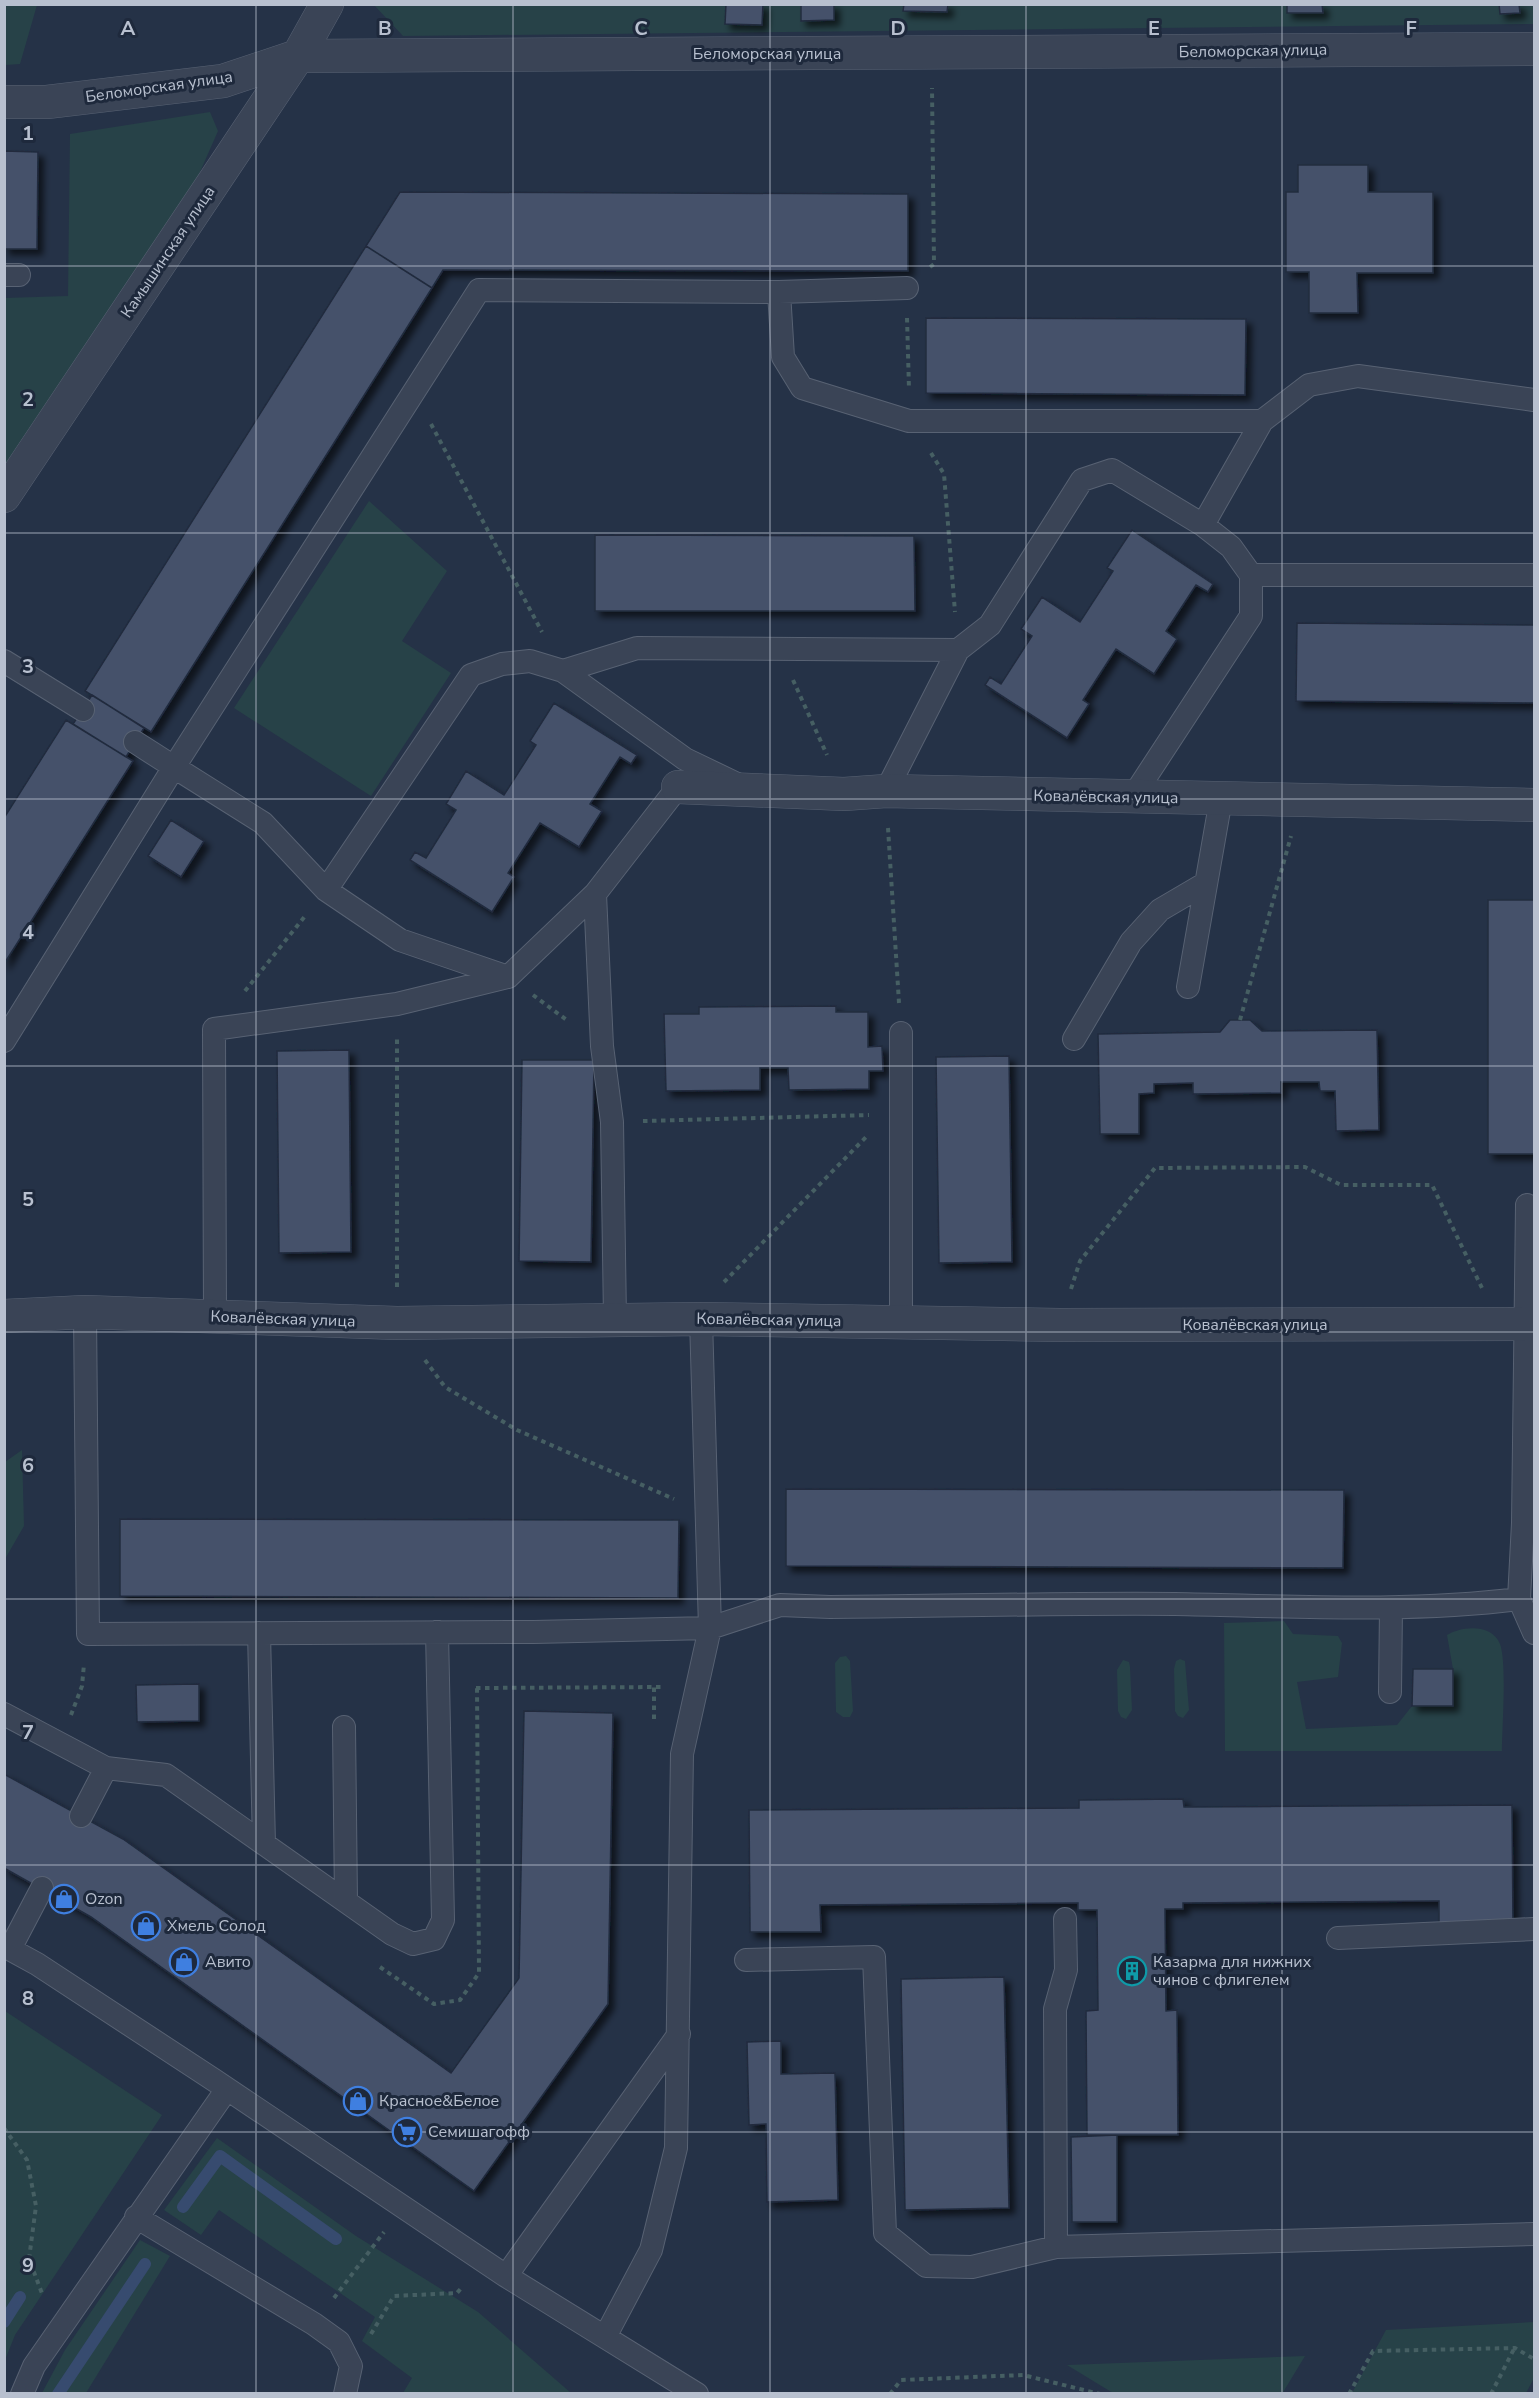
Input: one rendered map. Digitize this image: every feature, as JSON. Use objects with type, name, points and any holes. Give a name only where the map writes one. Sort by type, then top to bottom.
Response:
[{"type":"street","name":"Камышинская улица","points":[[4,496],[298,56],[327,8]]},
{"type":"street","name":"Беломорская улица","points":[[4,102],[47,102],[223,81],[298,56],[1534,49]]},
{"type":"street","name":"Ковалёвская улица","points":[[678,787],[844,794],[886,791],[1534,805]]},
{"type":"street","name":"Ковалёвская улица","points":[[4,1316],[85,1312],[397,1323],[701,1319],[1060,1325],[1519,1324]]},
{"type":"lane","points":[[4,1041],[174,767],[479,290],[779,292],[907,288]]},
{"type":"lane","points":[[779,292],[783,357],[802,387],[909,421],[1262,421]]},
{"type":"lane","points":[[1203,525],[1262,421],[1309,385],[1358,376],[1534,400]]},
{"type":"lane","points":[[886,791],[958,650],[990,625],[1082,480],[1112,470],[1203,525],[1231,547],[1251,575],[1251,616],[1132,798]]},
{"type":"lane","points":[[1251,575],[1534,575]]},
{"type":"lane","points":[[563,671],[637,648],[958,650]]},
{"type":"lane","points":[[4,661],[83,710]]},
{"type":"lane","points":[[326,890],[471,675],[502,664],[530,661],[563,671],[685,759],[752,791]]},
{"type":"lane","points":[[135,742],[263,823],[326,890],[400,939],[508,977]]},
{"type":"lane","points":[[215,1317],[214,1029],[397,1004],[508,977],[595,894],[678,787]]},
{"type":"lane","points":[[1188,987],[1221,799]]},
{"type":"lane","points":[[1074,1039],[1131,942],[1160,910],[1206,882]]},
{"type":"lane","points":[[595,894],[603,1046],[612,1122],[615,1319]]},
{"type":"lane","points":[[901,1032],[901,1322]]},
{"type":"lane","points":[[1527,1205],[1519,1324],[1529,1523],[1519,1599],[1534,1633]]},
{"type":"lane","points":[[85,1312],[88,1634],[710,1628],[780,1605],[830,1607],[1171,1604],[1391,1608],[1467,1605],[1519,1599]]},
{"type":"lane","points":[[605,2337],[651,2250],[676,2148],[682,1754],[710,1628],[701,1319]]},
{"type":"lane","points":[[1390,1692],[1391,1608]]},
{"type":"lane","points":[[4,1714],[106,1768],[166,1775],[392,1934],[413,1944],[434,1939],[443,1920],[437,1632]]},
{"type":"lane","points":[[259,1633],[264,1844]]},
{"type":"lane","points":[[344,1727],[346,1902]]},
{"type":"lane","points":[[81,1816],[106,1768]]},
{"type":"lane","points":[[42,1888],[7,1947],[227,2089],[506,2276],[697,2394]]},
{"type":"lane","points":[[1056,2247],[1055,2009],[1066,1970],[1065,1919]]},
{"type":"lane","points":[[1338,1938],[1534,1929]]},
{"type":"lane","points":[[746,1960],[874,1957],[885,2234],[926,2266],[972,2267],[1056,2247],[1534,2234]]},
{"type":"lane","points":[[506,2276],[679,2034]]},
{"type":"lane","points":[[22,2394],[34,2366],[227,2089]]},
{"type":"lane","points":[[136,2217],[314,2324],[339,2342],[351,2366],[345,2394]]},
{"type":"path","points":[[931,54],[934,264],[907,288],[909,421],[944,474],[958,650]]},
{"type":"path","points":[[414,392],[563,671]]},
{"type":"path","points":[[780,649],[844,794]]},
{"type":"path","points":[[886,791],[901,1032]]},
{"type":"path","points":[[1240,1020],[1301,801]]},
{"type":"path","points":[[214,1029],[326,890]]},
{"type":"path","points":[[508,977],[603,1046]]},
{"type":"path","points":[[397,1004],[397,1323],[446,1387],[517,1430],[660,1494],[706,1509]]},
{"type":"path","points":[[612,1122],[872,1115],[900,1102]]},
{"type":"path","points":[[701,1319],[718,1287],[900,1102]]},
{"type":"path","points":[[1060,1325],[1080,1261],[1155,1168],[1294,1167],[1305,1167],[1341,1185],[1432,1185],[1519,1324]]},
{"type":"path","points":[[60,1743],[82,1686],[88,1634]]},
{"type":"path","points":[[654,1687],[654,1723]]},
{"type":"path","points":[[438,1688],[698,1687]]},
{"type":"path","points":[[4,2128],[27,2160],[36,2206],[29,2259],[44,2301]]},
{"type":"path","points":[[314,2324],[403,2207]]},
{"type":"path","points":[[351,2366],[394,2296],[457,2293],[483,2261]]},
{"type":"path","points":[[1349,2394],[1373,2352],[1515,2348],[1534,2359]]},
{"type":"path","points":[[1491,2394],[1515,2348]]},
{"type":"path","points":[[890,2394],[901,2380],[1023,2374],[1100,2394]]},
{"type":"green space","points":[[5,4],[37,5],[20,64],[5,65]]},
{"type":"green space","points":[[1534,4],[1534,24],[403,36],[374,5]]},
{"type":"green space","points":[[210,112],[218,131],[196,181],[5,473],[5,298],[68,296],[70,134]]},
{"type":"green space","points":[[369,501],[447,571],[402,641],[451,673],[371,796],[234,708]]},
{"type":"green space","points":[[22,1450],[24,1526],[5,1559],[5,1462]]},
{"type":"green space","points":[[1284,1621],[1293,1634],[1338,1636],[1342,1643],[1338,1677],[1297,1682],[1306,1729],[1397,1725],[1412,1706],[1452,1706],[1453,1669],[1447,1635],[1468,1628],[1490,1632],[1500,1644],[1502,1653],[1504,1680],[1502,1751],[1225,1751],[1224,1623]]},
{"type":"green space","points":[[846,1656],[850,1661],[853,1711],[850,1717],[843,1717],[836,1712],[835,1663],[840,1657]]},
{"type":"green space","points":[[1180,1659],[1185,1661],[1189,1710],[1183,1718],[1175,1711],[1174,1669],[1176,1661]]},
{"type":"green space","points":[[1123,1660],[1129,1662],[1130,1667],[1132,1710],[1126,1719],[1121,1717],[1118,1711],[1117,1670]]},
{"type":"green space","points":[[5,2011],[162,2115],[15,2335],[5,2360]]},
{"type":"green space","points":[[217,2138],[356,2236],[478,2312],[571,2393],[403,2393],[412,2378],[362,2341],[375,2317],[219,2210],[201,2235],[164,2210]]},
{"type":"green space","points":[[140,2240],[170,2256],[86,2393],[42,2393],[65,2350]]},
{"type":"green space","points":[[1534,2322],[1534,2378],[1526,2393],[1352,2393],[1386,2330]]},
{"type":"green space","points":[[1305,2356],[1282,2394],[1113,2393],[1067,2365]]},
{"type":"building","points":[[726,4],[763,4],[762,25],[725,24]]},
{"type":"building","points":[[801,4],[834,4],[834,20],[801,21]]},
{"type":"building","points":[[904,4],[948,4],[947,12],[903,11]]},
{"type":"building","points":[[1287,4],[1322,4],[1323,13],[1287,13]]},
{"type":"building","points":[[1499,4],[1519,4],[1520,13],[1500,14]]},
{"type":"building","points":[[4,151],[38,152],[37,249],[4,249]]},
{"type":"building","points":[[1298,165],[1368,165],[1368,192],[1433,192],[1433,273],[1357,273],[1358,313],[1309,313],[1309,272],[1286,272],[1286,192],[1298,192]]},
{"type":"building","points":[[400,192],[908,194],[908,271],[443,270],[432,288],[366,246]]},
{"type":"building","points":[[366,246],[432,288],[151,732],[85,691]]},
{"type":"building","points":[[926,318],[1246,319],[1245,395],[926,393]]},
{"type":"building","points":[[1132,530],[1213,584],[1208,592],[1196,585],[1166,631],[1177,639],[1154,674],[1116,649],[1083,700],[1089,704],[1067,738],[985,685],[990,677],[1001,684],[1032,636],[1021,629],[1042,597],[1080,622],[1113,571],[1107,568]]},
{"type":"building","points":[[595,535],[914,536],[915,611],[595,611]]},
{"type":"building","points":[[1297,623],[1534,625],[1534,703],[1296,701]]},
{"type":"building","points":[[92,695],[144,728],[126,757],[73,724]]},
{"type":"building","points":[[554,703],[637,755],[631,764],[620,757],[590,804],[602,811],[579,847],[540,823],[508,873],[514,877],[492,912],[410,860],[415,852],[426,858],[456,810],[446,804],[466,771],[504,795],[536,745],[530,741]]},
{"type":"building","points":[[66,720],[133,761],[4,964],[4,818]]},
{"type":"building","points":[[171,820],[204,841],[181,877],[148,856]]},
{"type":"building","points":[[1488,900],[1534,900],[1534,1154],[1488,1154]]},
{"type":"building","points":[[836,1006],[836,1012],[868,1012],[868,1047],[882,1046],[883,1071],[869,1071],[869,1089],[789,1090],[788,1068],[760,1068],[760,1090],[666,1091],[664,1014],[699,1014],[699,1007]]},
{"type":"building","points":[[1230,1020],[1250,1020],[1262,1031],[1377,1030],[1379,1130],[1336,1131],[1335,1091],[1320,1091],[1319,1082],[1281,1082],[1281,1093],[1193,1094],[1193,1083],[1154,1084],[1154,1093],[1139,1094],[1139,1134],[1100,1134],[1098,1034],[1220,1032]]},
{"type":"building","points":[[349,1050],[351,1252],[279,1253],[277,1051]]},
{"type":"building","points":[[1009,1056],[1012,1262],[939,1263],[936,1057]]},
{"type":"building","points":[[522,1060],[594,1060],[591,1262],[519,1261]]},
{"type":"building","points":[[786,1489],[1344,1490],[1343,1568],[786,1566]]},
{"type":"building","points":[[120,1519],[679,1520],[678,1598],[120,1596]]},
{"type":"building","points":[[1413,1669],[1453,1669],[1453,1706],[1412,1706]]},
{"type":"building","points":[[199,1684],[199,1721],[137,1722],[136,1685]]},
{"type":"building","points":[[524,1711],[613,1713],[608,2004],[474,2191],[91,1917],[4,1868],[4,1774],[123,1839],[451,2073],[519,1978]]},
{"type":"building","name":"Казарма для нижних чинов с флигелем","points":[[1183,1799],[1184,1807],[1512,1805],[1513,1927],[1439,1928],[1439,1901],[1183,1903],[1183,1909],[1165,1909],[1166,2011],[1177,2010],[1178,2135],[1087,2135],[1086,2011],[1098,2010],[1097,1910],[1078,1910],[1078,1903],[820,1905],[821,1932],[750,1932],[749,1810],[1079,1808],[1079,1800]]},
{"type":"building","points":[[1004,1977],[1009,2208],[905,2210],[901,1979]]},
{"type":"building","points":[[781,2041],[781,2074],[835,2073],[838,2200],[767,2202],[766,2124],[749,2125],[747,2042]]},
{"type":"building","points":[[1117,2135],[1117,2222],[1072,2222],[1071,2137]]},
{"type":"waterway","points":[[183,2207],[220,2156],[336,2239]]},
{"type":"waterway","points":[[58,2394],[145,2264]]},
{"type":"waterway","points":[[4,2322],[20,2297]]},
{"type":"place","name":"Ozon","points":[[64,1899]]},
{"type":"place","name":"Хмель Солод","points":[[146,1926]]},
{"type":"place","name":"Авито","points":[[184,1962]]},
{"type":"place","name":"Казарма для нижних чинов с флигелем","points":[[1132,1971]]},
{"type":"place","name":"Красное&Белое","points":[[358,2101]]},
{"type":"place","name":"Семишагофф","points":[[407,2132]]}]
